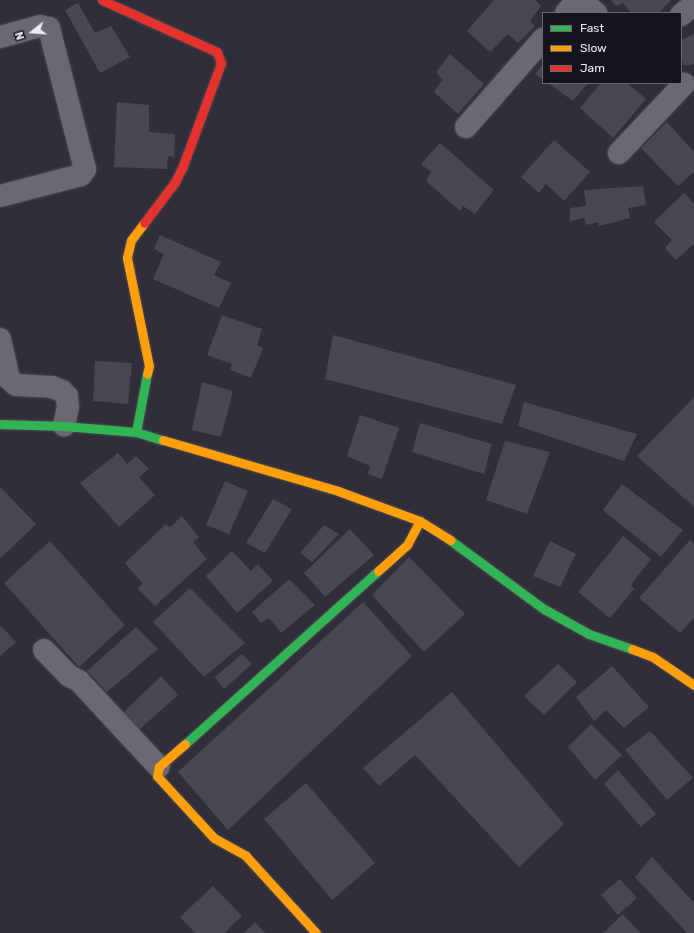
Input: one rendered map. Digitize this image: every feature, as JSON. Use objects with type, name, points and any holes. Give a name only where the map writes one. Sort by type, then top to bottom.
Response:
[{"type":"street","points":[[102,0],[217,52],[221,63],[183,166],[175,182],[131,240],[127,258],[149,366],[136,432]]},
{"type":"street","points":[[567,12],[578,0],[595,12]]},
{"type":"street","points":[[682,15],[694,4]]},
{"type":"street","points":[[0,36],[40,26],[49,28],[86,168],[81,176],[0,196]]},
{"type":"street","points":[[466,127],[542,40]]},
{"type":"street","points":[[619,153],[686,86]]},
{"type":"street","points":[[0,339],[9,379],[16,385],[52,387],[62,391],[67,396],[68,407],[64,426]]},
{"type":"street","points":[[0,424],[64,426],[136,432],[338,491],[420,521],[464,549],[544,610],[589,634],[653,656],[694,685]]},
{"type":"street","points":[[316,933],[246,856],[214,838],[157,776],[159,767],[407,545],[420,521]]},
{"type":"street","points":[[44,650],[68,675],[80,681],[159,767]]},
{"type":"building","points":[[494,0],[535,0],[541,6],[530,21],[535,26],[518,43],[508,34],[490,52],[467,31]]},
{"type":"building","points":[[611,0],[671,0],[660,12],[630,12],[623,3],[616,6]]},
{"type":"building","points":[[78,3],[95,33],[111,26],[130,57],[100,73],[65,10]]},
{"type":"building","points":[[694,34],[694,64],[684,66],[682,61],[682,40]]},
{"type":"building","points":[[450,54],[484,84],[458,114],[434,92],[442,80],[436,72]]},
{"type":"building","points":[[542,65],[542,78],[535,74]]},
{"type":"building","points":[[549,84],[587,84],[573,101]]},
{"type":"building","points":[[600,84],[628,84],[646,99],[613,138],[580,108]]},
{"type":"building","points":[[117,102],[149,105],[149,132],[175,134],[174,157],[168,156],[167,169],[114,167]]},
{"type":"building","points":[[667,122],[694,152],[694,172],[678,186],[641,148]]},
{"type":"building","points":[[554,140],[590,172],[564,201],[546,184],[539,193],[521,177]]},
{"type":"building","points":[[440,143],[494,190],[475,214],[463,206],[460,211],[426,181],[431,172],[421,164]]},
{"type":"building","points":[[643,186],[646,205],[628,208],[630,218],[599,226],[598,222],[586,225],[584,218],[570,221],[570,208],[586,206],[584,190]]},
{"type":"building","points":[[684,193],[694,204],[694,244],[676,260],[665,248],[672,240],[654,222]]},
{"type":"building","points":[[160,235],[221,262],[214,275],[231,283],[219,308],[153,279],[164,254],[154,249]]},
{"type":"building","points":[[222,315],[262,329],[257,345],[263,348],[251,378],[230,370],[232,364],[207,355]]},
{"type":"building","points":[[333,335],[516,385],[502,424],[325,379]]},
{"type":"building","points":[[95,361],[132,363],[128,404],[93,401]]},
{"type":"building","points":[[202,382],[233,391],[221,437],[192,430]]},
{"type":"building","points":[[694,397],[694,507],[637,456]]},
{"type":"building","points":[[524,402],[637,434],[624,461],[518,426]]},
{"type":"building","points":[[360,415],[399,428],[382,479],[368,474],[370,466],[347,456]]},
{"type":"building","points":[[420,423],[492,444],[484,474],[412,452]]},
{"type":"building","points":[[505,441],[550,452],[527,514],[486,500]]},
{"type":"building","points":[[118,453],[127,464],[136,456],[149,469],[139,477],[155,495],[119,527],[80,483]]},
{"type":"building","points":[[225,481],[248,491],[229,534],[206,525]]},
{"type":"building","points":[[622,484],[683,530],[661,557],[603,510]]},
{"type":"building","points":[[0,487],[36,524],[1,558],[0,557]]},
{"type":"building","points":[[273,499],[292,509],[265,553],[246,543]]},
{"type":"building","points":[[182,516],[199,537],[193,542],[207,559],[155,606],[137,588],[143,584],[125,563],[166,524],[170,527]]},
{"type":"building","points":[[324,525],[339,534],[312,562],[300,553]]},
{"type":"building","points":[[350,529],[374,555],[325,597],[304,573]]},
{"type":"building","points":[[623,536],[651,559],[631,585],[634,589],[610,618],[578,592]]},
{"type":"building","points":[[690,540],[694,544],[694,618],[680,633],[639,598]]},
{"type":"building","points":[[50,541],[125,625],[79,667],[4,583]]},
{"type":"building","points":[[550,541],[576,554],[560,587],[533,576]]},
{"type":"building","points":[[232,551],[251,571],[258,564],[273,581],[237,613],[206,576]]},
{"type":"building","points":[[409,557],[465,614],[424,652],[372,595]]},
{"type":"building","points":[[289,579],[315,605],[281,633],[269,618],[261,623],[252,612]]},
{"type":"building","points":[[190,588],[245,643],[204,677],[153,622]]},
{"type":"building","points":[[363,602],[412,656],[228,830],[178,772]]},
{"type":"building","points":[[0,625],[16,642],[0,656]]},
{"type":"building","points":[[136,627],[158,649],[107,692],[87,671]]},
{"type":"building","points":[[242,654],[252,664],[224,689],[215,677]]},
{"type":"building","points":[[558,664],[577,682],[544,715],[524,696]]},
{"type":"building","points":[[612,666],[649,707],[624,728],[606,710],[594,721],[576,697]]},
{"type":"building","points":[[161,676],[178,695],[139,730],[123,713]]},
{"type":"building","points":[[452,692],[564,824],[519,867],[415,755],[379,786],[363,768]]},
{"type":"building","points":[[591,724],[622,755],[595,780],[568,747]]},
{"type":"building","points":[[650,731],[693,778],[667,800],[625,750]]},
{"type":"building","points":[[618,770],[656,814],[641,827],[604,784]]},
{"type":"building","points":[[306,783],[375,863],[332,900],[264,819]]},
{"type":"building","points":[[652,857],[694,903],[694,933],[687,933],[635,877]]},
{"type":"building","points":[[620,879],[637,898],[618,915],[601,895]]},
{"type":"building","points":[[213,886],[242,916],[224,933],[195,933],[180,917]]},
{"type":"building","points":[[623,914],[640,933],[603,933]]},
{"type":"building","points":[[255,922],[265,933],[244,933]]},
{"type":"traffic: fast","points":[[136,432],[147,374]]},
{"type":"traffic: fast","points":[[0,424],[64,426],[136,432],[163,440]]},
{"type":"traffic: fast","points":[[450,540],[544,609],[589,634],[632,649]]},
{"type":"traffic: fast","points":[[185,744],[378,571]]},
{"type":"traffic: slow","points":[[144,223],[131,240],[127,258],[149,366],[147,374]]},
{"type":"traffic: slow","points":[[163,440],[338,491],[420,521],[450,540]]},
{"type":"traffic: slow","points":[[378,571],[407,545],[420,521]]},
{"type":"traffic: slow","points":[[632,649],[653,657],[694,685]]},
{"type":"traffic: slow","points":[[185,744],[159,767],[157,776],[214,838],[246,856],[316,933]]},
{"type":"traffic: jam","points":[[102,0],[217,52],[221,63],[183,166],[175,182],[144,223]]}]
